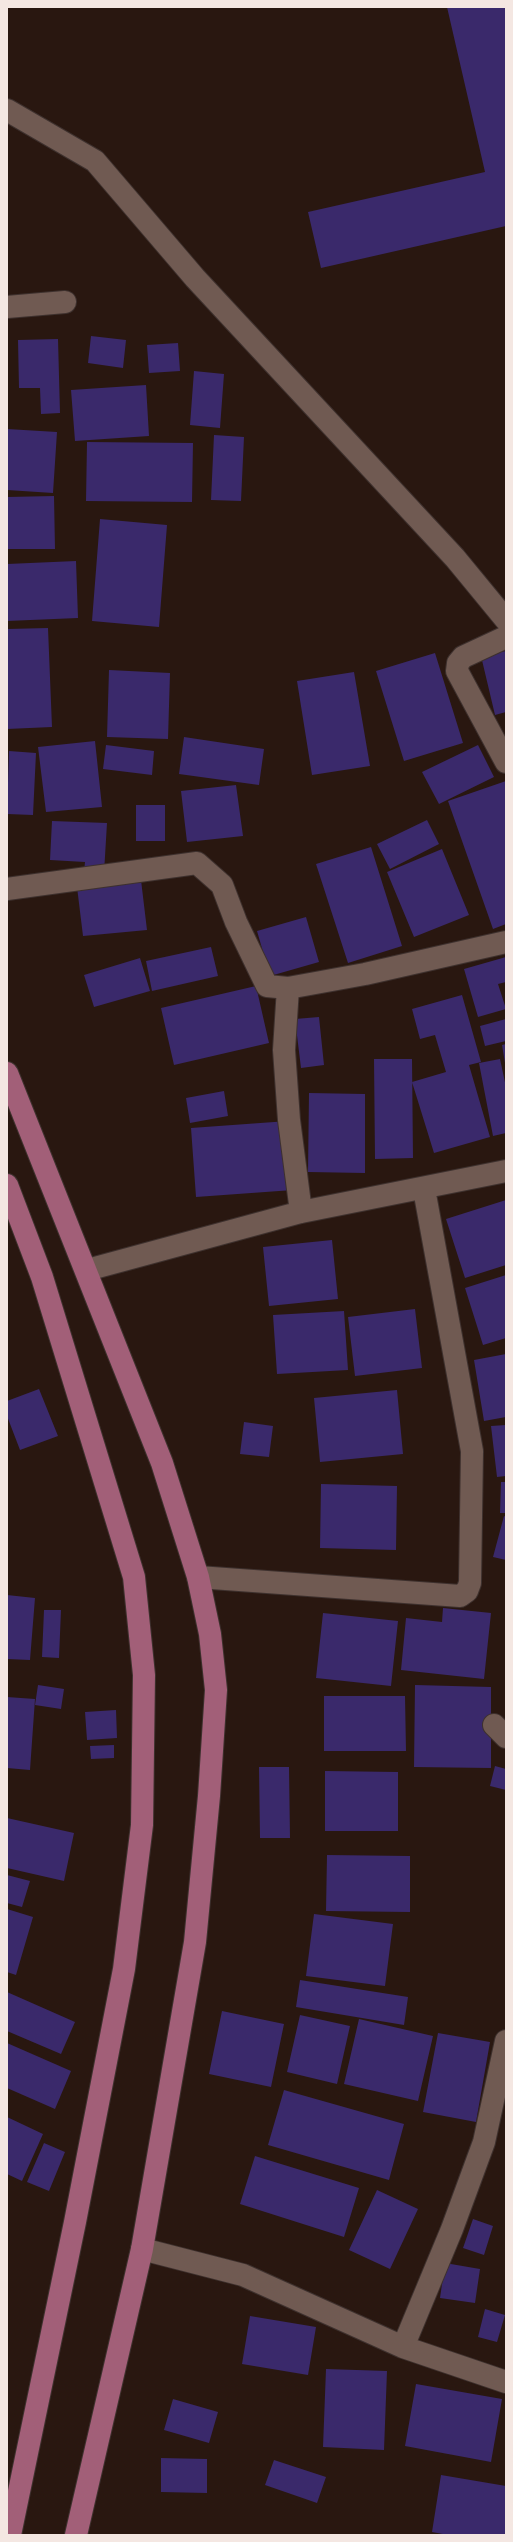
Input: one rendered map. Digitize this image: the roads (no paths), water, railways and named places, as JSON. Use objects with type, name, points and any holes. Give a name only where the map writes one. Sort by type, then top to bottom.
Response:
[{"type":"main road","points":[[7,1073],[87,1270],[162,1463],[198,1577],[210,1634],[216,1690],[209,1796],[195,1942],[142,2249],[76,2535]]},
{"type":"main road","points":[[7,1185],[42,1277],[134,1577],[144,1675],[142,1825],[124,1969],[75,2222],[10,2535]]},
{"type":"street","points":[[7,110],[96,161],[195,278],[455,558],[506,620]]},
{"type":"street","points":[[7,307],[65,302]]},
{"type":"street","points":[[506,637],[463,657],[458,663],[457,671],[506,762]]},
{"type":"street","points":[[7,889],[197,863],[222,885],[236,922],[267,986],[288,988],[365,974],[506,942]]},
{"type":"street","points":[[288,988],[284,1050],[289,1120],[301,1212]]},
{"type":"street","points":[[87,1270],[301,1212],[506,1172]]},
{"type":"street","points":[[198,1577],[460,1596],[467,1591],[470,1584],[472,1547],[472,1451],[424,1189]]},
{"type":"street","points":[[403,2347],[452,2229],[484,2142],[506,2041]]},
{"type":"street","points":[[142,2249],[243,2275],[403,2347],[506,2382]]}]
